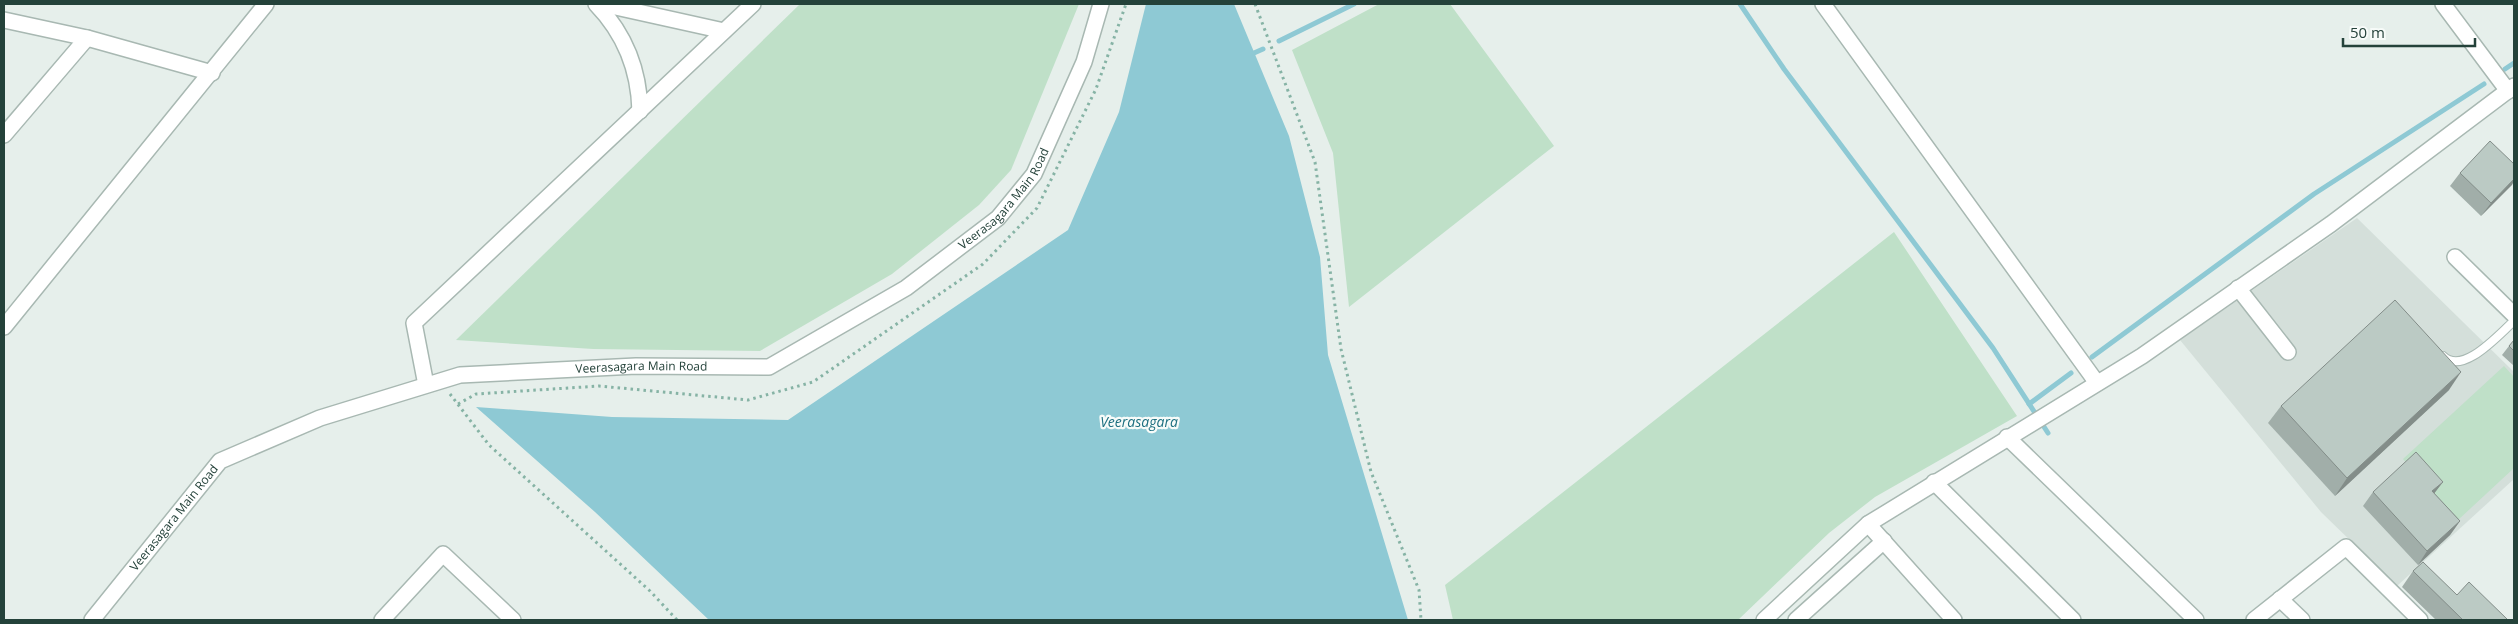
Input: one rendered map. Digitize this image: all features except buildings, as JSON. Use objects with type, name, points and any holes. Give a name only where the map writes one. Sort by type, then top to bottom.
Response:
[{"type":"street","points":[[4,327],[212,73],[266,4]]},
{"type":"street","points":[[596,4],[615,25],[629,52],[638,81],[640,111]]},
{"type":"street","points":[[602,4],[724,31]]},
{"type":"street","points":[[431,384],[414,323],[754,4]]},
{"type":"street","name":"Veerasagara Main Road","points":[[92,620],[220,461],[320,418],[460,375],[636,366],[770,367],[906,288],[998,218],[1034,174],[1084,62],[1101,4]]},
{"type":"street","points":[[1823,4],[2096,383]]},
{"type":"street","points":[[1764,620],[1868,524],[2007,437],[2142,356],[2331,224],[2511,89],[2443,4]]},
{"type":"street","points":[[4,20],[87,38],[212,73]]},
{"type":"street","points":[[6,128],[87,38]]},
{"type":"street","points":[[2455,257],[2514,315]]},
{"type":"street","points":[[2238,288],[2288,352]]},
{"type":"street","points":[[2007,437],[2196,620]]},
{"type":"street","points":[[1934,482],[2072,620]]},
{"type":"street","points":[[1868,524],[1954,620]]},
{"type":"street","points":[[1803,618],[1884,541]]},
{"type":"street","points":[[2254,620],[2346,547],[2420,620]]},
{"type":"street","points":[[382,620],[443,554],[510,619]]},
{"type":"street","points":[[2280,599],[2302,620]]},
{"type":"lane","points":[[2433,346],[2447,360],[2460,363],[2471,358],[2514,321]]},
{"type":"path","points":[[458,404],[476,394],[599,386],[748,400],[813,382],[983,264],[1037,208],[1096,89],[1126,4]]},
{"type":"path","points":[[1255,4],[1315,162],[1341,348],[1371,472],[1419,590],[1421,620]]},
{"type":"path","points":[[431,384],[458,404],[489,445],[650,591],[677,620]]},
{"type":"shaded area","points":[[2357,218],[2514,372],[2514,479],[2397,586],[2321,512],[2180,340]]},
{"type":"green space","points":[[800,4],[1079,4],[1011,170],[979,205],[892,274],[760,351],[593,349],[456,340]]},
{"type":"green space","points":[[1379,4],[1450,4],[1554,146],[1349,307],[1333,153],[1292,50]]},
{"type":"green space","points":[[1894,232],[2017,416],[1875,497],[1829,533],[1738,620],[1453,620],[1445,585]]},
{"type":"green space","points":[[2504,366],[2514,377],[2514,468],[2458,520],[2403,459]]},
{"type":"water","name":"Veerasagara","points":[[1146,4],[1234,4],[1289,136],[1320,257],[1328,355],[1408,620],[709,620],[595,512],[476,407],[612,417],[788,420],[1068,230],[1119,112]]},
{"type":"waterway","points":[[1279,41],[1354,4]]},
{"type":"waterway","points":[[1740,4],[1784,69],[1993,348],[2048,433]]},
{"type":"waterway","points":[[1254,53],[1263,49]]},
{"type":"waterway","points":[[2505,69],[2514,63]]},
{"type":"waterway","points":[[2092,357],[2314,194],[2484,84]]},
{"type":"waterway","points":[[2029,404],[2071,373]]}]
